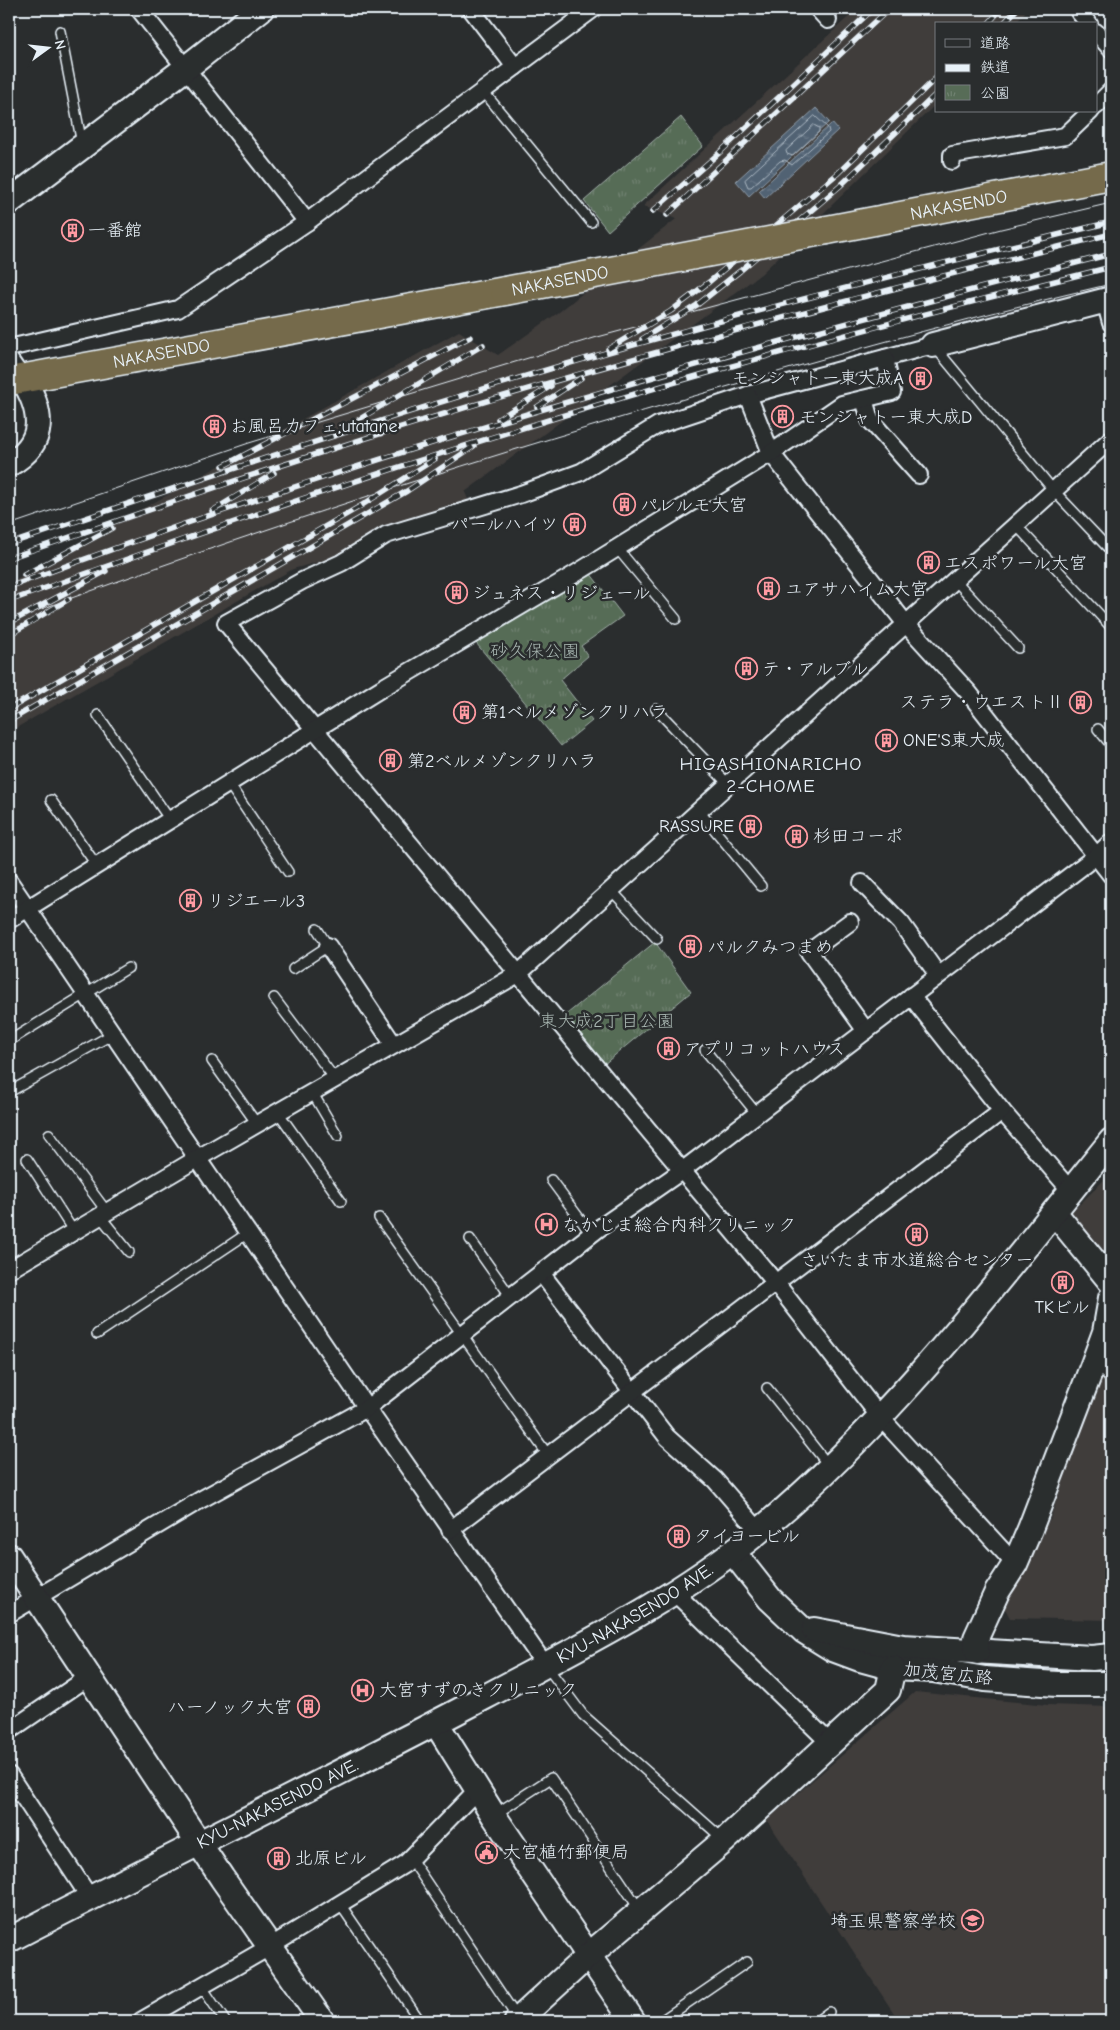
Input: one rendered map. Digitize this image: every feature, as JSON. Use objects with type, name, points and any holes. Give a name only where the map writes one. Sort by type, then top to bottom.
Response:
[{"type":"highway","name":"NAKASENDO","points":[[13,373],[505,291],[1111,176]]},
{"type":"street","points":[[139,9],[308,222]]},
{"type":"street","points":[[9,202],[261,9]]},
{"type":"street","points":[[471,9],[515,67]]},
{"type":"street","points":[[9,348],[178,309],[308,222],[593,9]]},
{"type":"street","points":[[1098,34],[1111,49]]},
{"type":"street","points":[[1098,104],[1111,91]]},
{"type":"street","points":[[952,161],[952,155],[1065,136],[1084,113]]},
{"type":"street","points":[[1015,1564],[880,1417],[775,1282],[226,623],[302,581],[341,563],[386,535],[521,494],[581,472],[658,425],[748,395],[933,345],[1109,308]]},
{"type":"street","points":[[9,920],[316,729],[771,453],[842,404],[892,392],[885,358]]},
{"type":"street","points":[[9,464],[28,451],[37,435],[37,413],[34,397],[13,373]]},
{"type":"street","points":[[748,395],[771,453],[906,624],[969,694],[1111,875]]},
{"type":"street","points":[[864,399],[870,420],[919,475]]},
{"type":"street","points":[[10,1266],[74,1232],[198,1158],[518,974],[1111,439]]},
{"type":"street","points":[[9,1614],[202,1499],[367,1408],[591,1234],[757,1114],[1096,856],[1111,842]]},
{"type":"street","points":[[9,880],[450,1530],[545,1665]]},
{"type":"street","points":[[862,883],[901,923],[938,975]]},
{"type":"street","points":[[850,922],[809,952],[866,1030]]},
{"type":"street","points":[[328,946],[394,1045]]},
{"type":"street","points":[[911,996],[1002,1111],[1071,1191]]},
{"type":"street","points":[[450,1530],[1002,1111]]},
{"type":"street","name":"KYU-NAKASENDO AVE.","points":[[9,1940],[436,1723],[545,1665],[674,1592],[733,1552],[830,1467],[880,1417],[952,1335],[1111,1141]]},
{"type":"street","points":[[1054,1212],[1111,1282]]},
{"type":"street","points":[[541,1273],[668,1437],[715,1480],[759,1531]]},
{"type":"street","points":[[977,1652],[976,1638],[997,1592],[1015,1564],[1106,1332],[1111,1298]]},
{"type":"street","name":"加茂宮広路","points":[[733,1552],[761,1588],[796,1625],[834,1649],[893,1668],[933,1670],[985,1679],[1057,1684],[1111,1684]]},
{"type":"street","points":[[9,1556],[222,1878],[322,2021]]},
{"type":"street","points":[[674,1592],[830,1743]]},
{"type":"street","name":"加茂宮広路","points":[[796,1625],[821,1632],[903,1648],[1092,1658],[1111,1656]]},
{"type":"street","points":[[519,2021],[589,1955],[725,1840],[888,1690],[893,1668]]},
{"type":"street","points":[[9,1731],[90,1676]]},
{"type":"street","points":[[436,1723],[494,1816],[633,2021]]},
{"type":"street","points":[[9,1775],[90,1898]]},
{"type":"street","points":[[141,2021],[271,1946],[405,1864],[477,1790]]},
{"type":"lane","points":[[60,31],[83,146]]},
{"type":"lane","points":[[483,91],[590,222]]},
{"type":"lane","points":[[933,345],[1054,491],[1111,551]]},
{"type":"lane","points":[[1016,525],[1111,627]]},
{"type":"lane","points":[[617,548],[676,619]]},
{"type":"lane","points":[[955,580],[1018,648]]},
{"type":"lane","points":[[656,709],[728,784]]},
{"type":"lane","points":[[98,715],[170,820]]},
{"type":"lane","points":[[1098,729],[1111,745]]},
{"type":"lane","points":[[229,784],[288,872]]},
{"type":"lane","points":[[51,800],[97,866]]},
{"type":"lane","points":[[699,811],[761,886]]},
{"type":"lane","points":[[611,890],[657,939]]},
{"type":"lane","points":[[294,969],[328,946],[317,929]]},
{"type":"lane","points":[[9,1041],[128,968]]},
{"type":"lane","points":[[274,998],[335,1079]]},
{"type":"lane","points":[[9,1092],[113,1034]]},
{"type":"lane","points":[[705,1050],[757,1114]]},
{"type":"lane","points":[[212,1061],[257,1124]]},
{"type":"lane","points":[[312,1092],[338,1136]]},
{"type":"lane","points":[[278,1112],[341,1201]]},
{"type":"lane","points":[[49,1134],[129,1252]]},
{"type":"lane","points":[[27,1160],[74,1232]]},
{"type":"lane","points":[[550,1180],[591,1234]]},
{"type":"lane","points":[[379,1218],[548,1455]]},
{"type":"lane","points":[[97,1334],[248,1233]]},
{"type":"lane","points":[[470,1239],[510,1297]]},
{"type":"lane","points":[[1094,1362],[1111,1380]]},
{"type":"lane","points":[[767,1388],[830,1467]]},
{"type":"lane","points":[[545,1665],[583,1714],[725,1840]]},
{"type":"lane","points":[[494,1816],[550,1778],[641,1912]]},
{"type":"lane","points":[[411,1858],[519,2021]]},
{"type":"lane","points":[[340,1904],[420,2021]]},
{"type":"lane","points":[[662,2021],[748,1962]]},
{"type":"lane","points":[[202,1987],[225,2021]]},
{"type":"lane","points":[[817,2021],[829,2012]]},
{"type":"shaded area","points":[[857,9],[1028,9],[1016,22],[935,22],[935,105],[761,274],[465,492],[469,502],[336,557],[293,569],[9,732],[9,584],[459,331],[498,355],[559,312],[676,219],[643,206]]},
{"type":"shaded area","points":[[1111,1173],[1111,1262],[1070,1214]]},
{"type":"shaded area","points":[[1111,1344],[1111,1620],[1010,1618],[1002,1603],[1014,1578],[1050,1519]]},
{"type":"shaded area","name":"埼玉県警察学校","points":[[915,1692],[1048,1705],[1111,1707],[1111,2021],[899,2021],[767,1820]]},
{"type":"green space","points":[[681,117],[703,146],[608,231],[584,201]]},
{"type":"green space","name":"砂久保公園","points":[[590,573],[623,616],[581,646],[588,656],[560,680],[592,721],[561,746],[476,643]]},
{"type":"green space","name":"東大成2丁目公園","points":[[655,942],[691,992],[603,1065],[562,1018]]},
{"type":"water","points":[[816,108],[829,122],[749,196],[736,181]]},
{"type":"water","points":[[832,123],[838,130],[765,198],[759,191]]},
{"type":"tram line","points":[[9,525],[249,443],[594,338],[1001,229],[1111,203]]},
{"type":"tram line","points":[[9,621],[279,525],[461,466],[876,344],[1111,284]]},
{"type":"railway","points":[[653,211],[718,154],[873,9]]},
{"type":"railway","points":[[667,215],[889,9]]},
{"type":"railway","points":[[990,22],[1001,9]]},
{"type":"railway","points":[[1005,22],[1017,9]]},
{"type":"railway","points":[[608,349],[671,311],[709,282],[837,174],[935,79]]},
{"type":"railway","points":[[642,339],[697,305],[740,271],[840,186],[935,95]]},
{"type":"railway","points":[[9,544],[348,431],[553,368],[831,292],[1111,222]]},
{"type":"railway","points":[[9,558],[325,451],[600,368],[770,321],[1111,234]]},
{"type":"railway","points":[[9,587],[281,491],[418,447],[832,327],[1111,254]]},
{"type":"railway","points":[[9,601],[275,508],[544,421],[725,368],[1111,267]]},
{"type":"railway","points":[[223,466],[470,337]]},
{"type":"railway","points":[[348,426],[483,345]]},
{"type":"railway","points":[[537,407],[581,378]]},
{"type":"railway","points":[[498,419],[551,386]]},
{"type":"railway","points":[[9,721],[407,491],[474,446]]},
{"type":"railway","points":[[9,709],[359,507],[435,459]]},
{"type":"railway","points":[[212,511],[274,473]]},
{"type":"railway","points":[[24,575],[112,528]]},
{"type":"railway","points":[[9,623],[106,571]]},
{"type":"railway","points":[[9,635],[69,599]]},
{"type":"place","name":"一番館","points":[[72,230]]},
{"type":"place","name":"モンシャトー東大成A","points":[[920,378]]},
{"type":"place","name":"モンシャトー東大成D","points":[[783,417]]},
{"type":"place","name":"お風呂カフェ;utatane","points":[[214,426]]},
{"type":"place","name":"パレルモ大宮","points":[[624,505]]},
{"type":"place","name":"パールハイツ","points":[[574,524]]},
{"type":"place","name":"エスポワール大宮","points":[[928,563]]},
{"type":"place","name":"ユアサハイム大宮","points":[[769,589]]},
{"type":"place","name":"ジュネス・リジェール","points":[[456,593]]},
{"type":"place","name":"テ・アルブル","points":[[746,669]]},
{"type":"place","name":"ステラ・ウエストⅡ","points":[[1080,702]]},
{"type":"place","name":"第1ベルメゾンクリハラ","points":[[465,712]]},
{"type":"place","name":"ONE'S東大成","points":[[887,740]]},
{"type":"place","name":"第2ベルメゾンクリハラ","points":[[391,761]]},
{"type":"place","name":"RASSURE","points":[[750,826]]},
{"type":"place","name":"杉田コーポ","points":[[797,836]]},
{"type":"place","name":"リジエール3","points":[[191,901]]},
{"type":"place","name":"パルクみつまめ","points":[[691,947]]},
{"type":"place","name":"アプリコットハウス","points":[[668,1049]]},
{"type":"place","name":"なかじま総合内科クリニック","points":[[546,1225]]},
{"type":"place","name":"さいたま市水道総合センター","points":[[917,1235]]},
{"type":"place","name":"TKビル","points":[[1062,1282]]},
{"type":"place","name":"タイヨービル","points":[[678,1536]]},
{"type":"place","name":"大宮すずのきクリニック","points":[[363,1690]]},
{"type":"place","name":"ハーノック大宮","points":[[308,1707]]},
{"type":"place","name":"大宮植竹郵便局","points":[[487,1852]]},
{"type":"place","name":"北原ビル","points":[[279,1858]]},
{"type":"place","name":"埼玉県警察学校","points":[[972,1921]]},
{"type":"district","name":"HIGASHIONARICHO 2-CHOME","points":[[771,775]]}]
